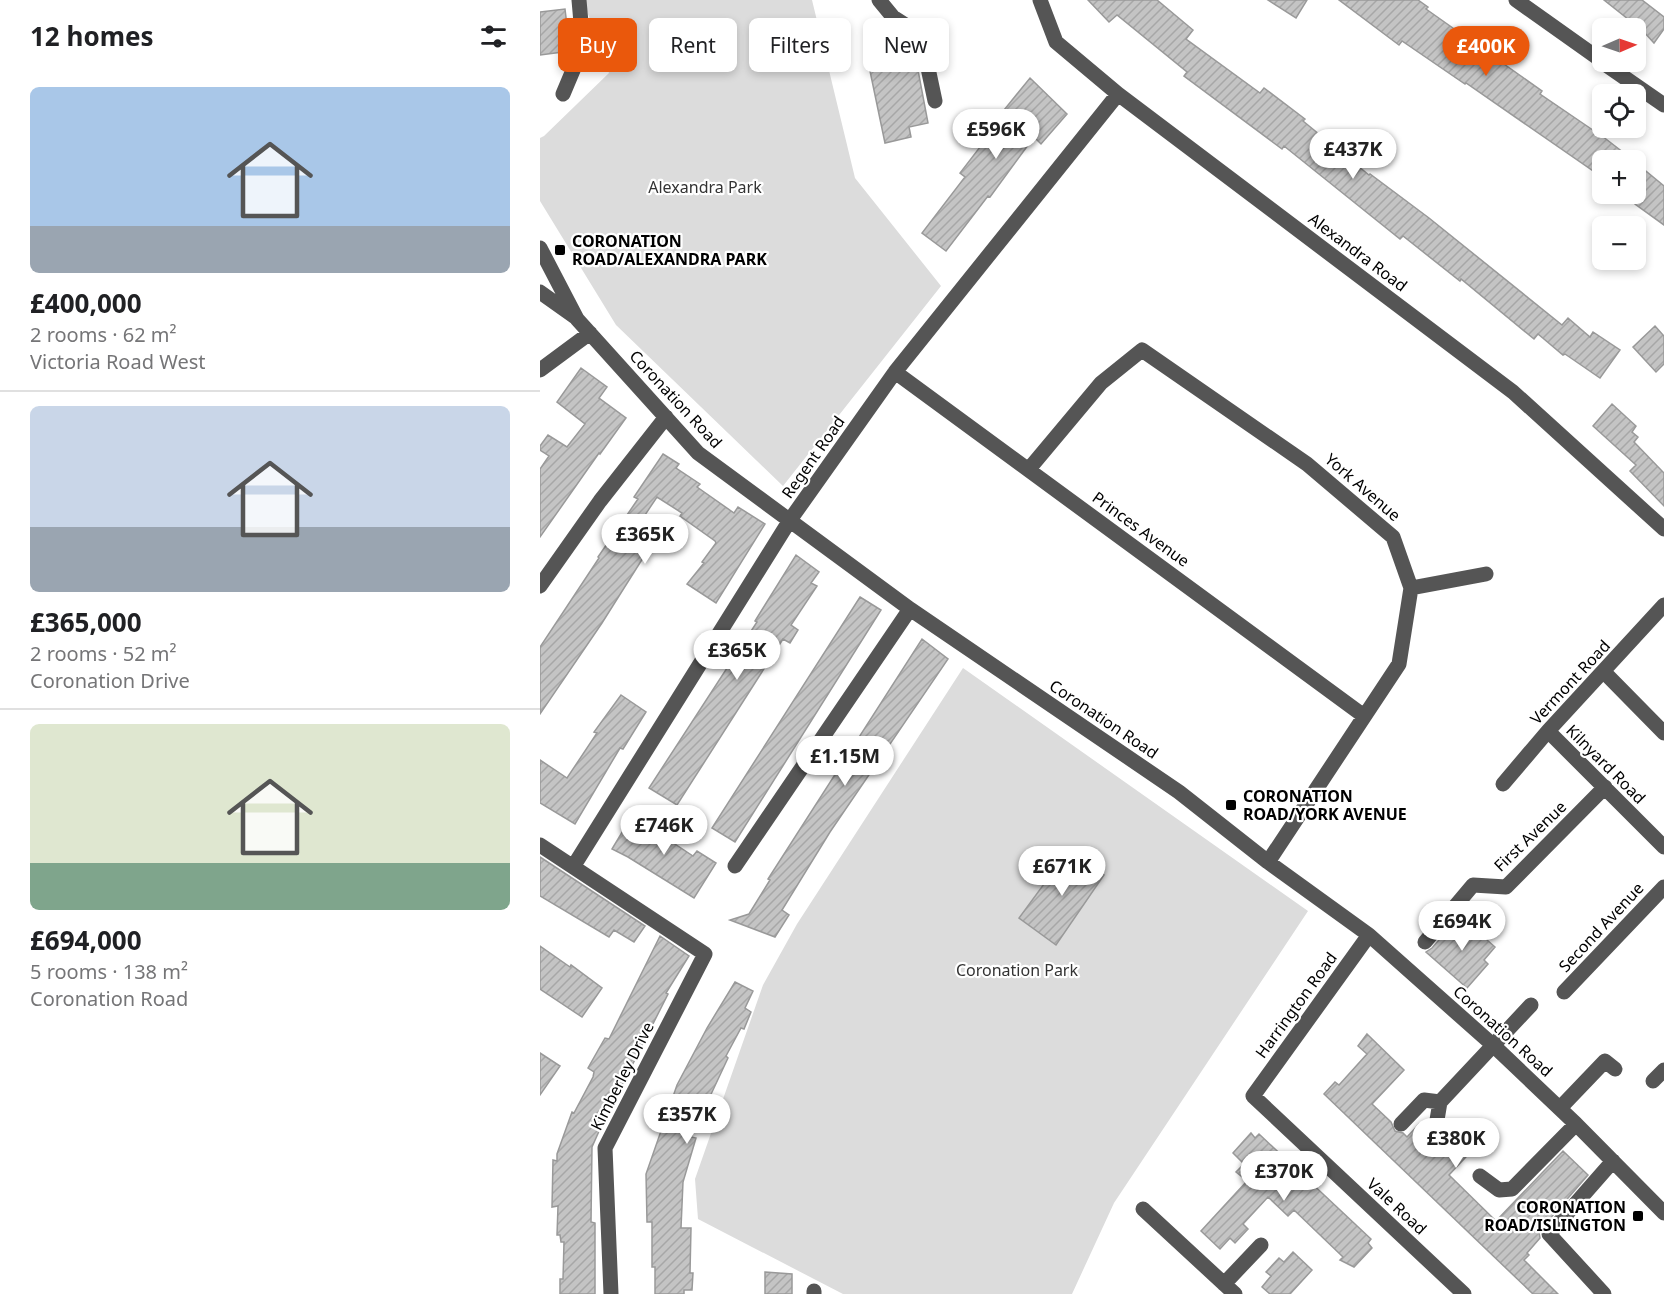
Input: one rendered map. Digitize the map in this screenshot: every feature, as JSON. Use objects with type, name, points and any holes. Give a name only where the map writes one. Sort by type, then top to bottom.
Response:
[{"type":"street","points":[[563,94],[579,56],[582,34],[579,0]]},
{"type":"street","points":[[879,0],[893,17],[921,35],[935,101]]},
{"type":"street","name":"Alexandra Road","points":[[1040,0],[1056,42],[1118,94],[1513,392],[1664,529]]},
{"type":"street","points":[[1520,1],[1592,55]]},
{"type":"street","points":[[1616,72],[1664,105]]},
{"type":"street","name":"Regent Road","points":[[573,867],[790,520],[895,372],[1118,94]]},
{"type":"street","name":"Coronation Road","points":[[540,248],[578,319],[698,453],[910,609],[1179,792],[1268,862],[1369,935],[1560,1108],[1664,1213]]},
{"type":"street","points":[[540,292],[578,319]]},
{"type":"street","points":[[540,370],[590,333]]},
{"type":"street","name":"York Avenue","points":[[1029,469],[1101,383],[1142,350],[1307,464],[1393,537],[1411,588],[1399,664],[1268,862]]},
{"type":"street","name":"Princes Avenue","points":[[895,372],[1364,716]]},
{"type":"street","points":[[540,586],[600,501],[666,417]]},
{"type":"street","points":[[1411,588],[1486,574]]},
{"type":"street","name":"Vermont Road","points":[[1503,784],[1548,731],[1664,605]]},
{"type":"street","points":[[735,866],[910,609]]},
{"type":"street","points":[[1604,672],[1664,733]]},
{"type":"street","name":"Kilnyard Road","points":[[1548,731],[1664,847]]},
{"type":"street","name":"First Avenue","points":[[1425,942],[1473,885],[1506,887],[1605,787]]},
{"type":"street","points":[[540,845],[573,867]]},
{"type":"street","name":"Kimberley Drive","points":[[573,867],[705,954],[605,1148],[610,1294]]},
{"type":"street","name":"Second Avenue","points":[[1564,992],[1664,887]]},
{"type":"street","name":"Harrington Road","points":[[1253,1096],[1369,935]]},
{"type":"street","points":[[1435,1132],[1440,1102],[1531,1005]]},
{"type":"street","points":[[1560,1108],[1605,1061],[1615,1069]]},
{"type":"street","points":[[1653,1082],[1664,1070]]},
{"type":"street","name":"Vale Road","points":[[1253,1096],[1464,1294]]},
{"type":"street","points":[[1401,1124],[1424,1100],[1440,1102]]},
{"type":"street","points":[[1480,1176],[1499,1190],[1512,1189],[1576,1124]]},
{"type":"street","points":[[1604,1294],[1548,1234],[1613,1161]]},
{"type":"street","points":[[1143,1209],[1230,1289],[1261,1245]]},
{"type":"green space","name":"Alexandra Park","points":[[583,0],[812,0],[816,18],[749,18],[749,72],[829,72],[855,178],[941,286],[783,486],[616,325],[540,201],[540,138],[609,72],[637,72],[637,18],[589,18]]},
{"type":"green space","name":"Coronation Park","points":[[963,668],[1308,911],[1114,1203],[1072,1294],[843,1294],[698,1219],[695,1179],[763,985],[797,924]]},
{"type":"building","points":[[1088,0],[1157,0],[1193,30],[1186,39],[1260,93],[1264,88],[1305,119],[1303,121],[1369,175],[1429,218],[1562,325],[1568,318],[1590,337],[1593,332],[1620,350],[1600,378],[1565,354],[1563,355],[1538,334],[1534,339],[1461,279],[1460,281],[1403,236],[1400,239],[1284,146],[1282,149],[1184,76],[1187,72],[1117,15],[1109,22]]},
{"type":"building","points":[[1268,0],[1307,0],[1296,18]]},
{"type":"building","points":[[1339,0],[1418,0],[1428,7],[1426,9],[1542,91],[1540,94],[1592,129],[1592,138],[1605,138],[1620,150],[1592,150],[1592,170],[1402,41],[1399,45]]},
{"type":"building","points":[[1604,0],[1642,0],[1664,17],[1664,29],[1654,43],[1646,34],[1646,18],[1627,18]]},
{"type":"building","points":[[565,9],[566,18],[558,18],[558,53],[540,55],[540,12]]},
{"type":"building","points":[[870,72],[918,72],[928,123],[909,127],[911,137],[885,143]]},
{"type":"building","points":[[1030,78],[1067,114],[1041,144],[1034,137],[990,197],[988,196],[946,251],[922,233],[965,177],[960,173],[1007,112],[1004,110]]},
{"type":"building","points":[[1646,171],[1664,186],[1664,225],[1635,204],[1646,204]]},
{"type":"building","points":[[1655,326],[1664,336],[1664,364],[1656,372],[1633,347]]},
{"type":"building","points":[[581,368],[607,387],[599,398],[626,418],[540,537],[540,469],[549,456],[540,450],[540,446],[548,435],[567,447],[585,424],[557,402]]},
{"type":"building","points":[[1612,404],[1636,426],[1632,432],[1638,437],[1634,442],[1664,473],[1664,506],[1630,471],[1636,465],[1593,426]]},
{"type":"building","points":[[663,454],[679,464],[676,468],[700,484],[697,487],[734,513],[738,507],[765,524],[716,603],[687,584],[704,563],[702,562],[716,543],[715,541],[680,516],[682,513],[657,497],[637,527],[655,539],[602,623],[540,714],[540,647],[638,499],[634,497]]},
{"type":"building","points":[[796,555],[819,572],[811,583],[817,586],[791,625],[798,630],[790,643],[783,639],[677,805],[649,788],[757,622],[755,621]]},
{"type":"building","points":[[860,597],[881,610],[735,842],[712,828]]},
{"type":"building","points":[[922,639],[948,659],[830,832],[782,910],[789,915],[775,937],[730,920],[749,914],[770,880],[768,879]]},
{"type":"building","points":[[621,695],[646,712],[623,749],[620,748],[575,824],[540,803],[540,760],[567,778],[597,733],[594,732]]},
{"type":"building","points":[[633,814],[671,836],[669,840],[693,856],[697,851],[716,863],[694,898],[612,849]]},
{"type":"building","points":[[1069,850],[1104,875],[1056,945],[1019,918]]},
{"type":"building","points":[[540,857],[645,926],[634,942],[614,930],[609,937],[540,896]]},
{"type":"building","points":[[1460,916],[1495,947],[1484,960],[1488,964],[1467,988],[1426,952]]},
{"type":"building","points":[[660,936],[689,956],[666,993],[668,994],[592,1147],[591,1222],[595,1223],[595,1294],[560,1294],[560,1279],[563,1279],[564,1242],[561,1242],[560,1235],[557,1235],[558,1206],[552,1207],[553,1160],[557,1161],[557,1154],[572,1112],[574,1113],[593,1077],[594,1072],[588,1068],[605,1038],[609,1039]]},
{"type":"building","points":[[540,946],[602,988],[582,1017],[540,989]]},
{"type":"building","points":[[735,982],[753,991],[745,1008],[751,1012],[744,1029],[741,1028],[726,1056],[728,1058],[691,1137],[696,1138],[683,1182],[681,1228],[691,1228],[692,1290],[684,1290],[684,1294],[655,1294],[655,1267],[652,1267],[652,1222],[647,1222],[646,1174],[677,1085],[707,1028]]},
{"type":"building","points":[[1367,1034],[1404,1070],[1372,1104],[1391,1122],[1395,1131],[1407,1137],[1419,1124],[1425,1130],[1428,1139],[1438,1141],[1456,1120],[1479,1143],[1449,1175],[1496,1221],[1563,1151],[1588,1175],[1542,1228],[1539,1232],[1540,1238],[1524,1260],[1558,1294],[1533,1294],[1324,1094],[1335,1082],[1339,1085],[1367,1054],[1358,1046]]},
{"type":"building","points":[[540,1053],[560,1066],[540,1095]]},
{"type":"building","points":[[1251,1133],[1255,1138],[1259,1134],[1371,1239],[1368,1243],[1372,1248],[1354,1267],[1340,1260],[1343,1257],[1294,1210],[1288,1216],[1268,1197],[1243,1224],[1248,1229],[1235,1243],[1230,1238],[1220,1249],[1201,1231],[1247,1181],[1236,1172],[1244,1164],[1233,1153]]},
{"type":"building","points":[[1293,1252],[1312,1270],[1290,1294],[1270,1294],[1262,1287],[1271,1276],[1266,1272],[1279,1258],[1284,1262]]},
{"type":"building","points":[[765,1272],[792,1274],[792,1294],[765,1294]]},
{"type":"place","name":"CORONATION ROAD/ALEXANDRA PARK","points":[[560,250]]},
{"type":"place","name":"CORONATION ROAD/YORK AVENUE","points":[[1231,805]]},
{"type":"place","name":"CORONATION ROAD/ISLINGTON","points":[[1638,1216]]}]
